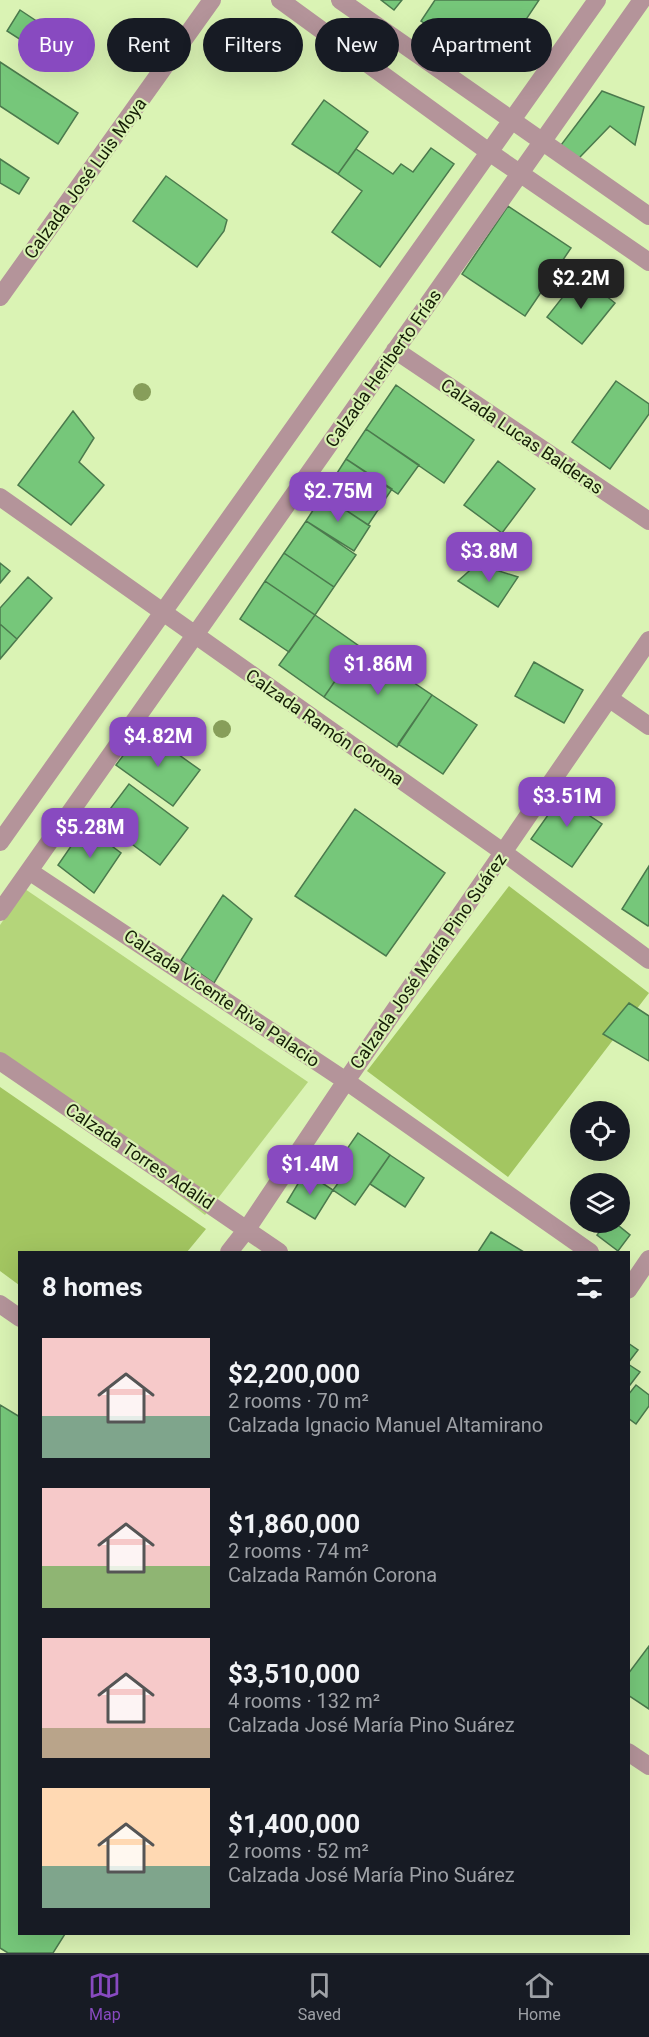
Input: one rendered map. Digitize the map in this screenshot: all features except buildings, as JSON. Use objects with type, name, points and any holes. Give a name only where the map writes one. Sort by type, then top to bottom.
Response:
[{"type":"street","name":"Calzada José Luis Moya","points":[[0,297],[212,0]]},
{"type":"street","points":[[280,0],[489,152],[649,262]]},
{"type":"street","points":[[340,0],[649,216]]},
{"type":"street","name":"Calzada Heriberto Frías","points":[[0,842],[597,0]]},
{"type":"street","name":"Calzada Heriberto Frías","points":[[0,912],[642,0]]},
{"type":"street","name":"Calzada Lucas Balderas","points":[[395,350],[649,521]]},
{"type":"street","name":"Calzada Ramón Corona","points":[[0,497],[503,852],[649,960]]},
{"type":"street","name":"Calzada José María Pino Suárez","points":[[230,1251],[649,640]]},
{"type":"street","points":[[610,699],[649,726]]},
{"type":"street","name":"Calzada Vicente Riva Palacio","points":[[29,871],[346,1080],[589,1251]]},
{"type":"street","name":"Calzada Torres Adalid","points":[[0,1061],[278,1251]]},
{"type":"street","points":[[630,1284],[649,1259]]},
{"type":"street","points":[[0,1304],[18,1317]]},
{"type":"street","points":[[630,1753],[649,1766]]},
{"type":"green space","points":[[509,886],[649,993],[508,1177],[367,1071]]},
{"type":"green space","points":[[25,889],[308,1082],[205,1215],[0,1059],[0,925]]},
{"type":"green space","points":[[0,1087],[206,1229],[188,1251],[18,1251],[18,1284],[0,1271]]}]
